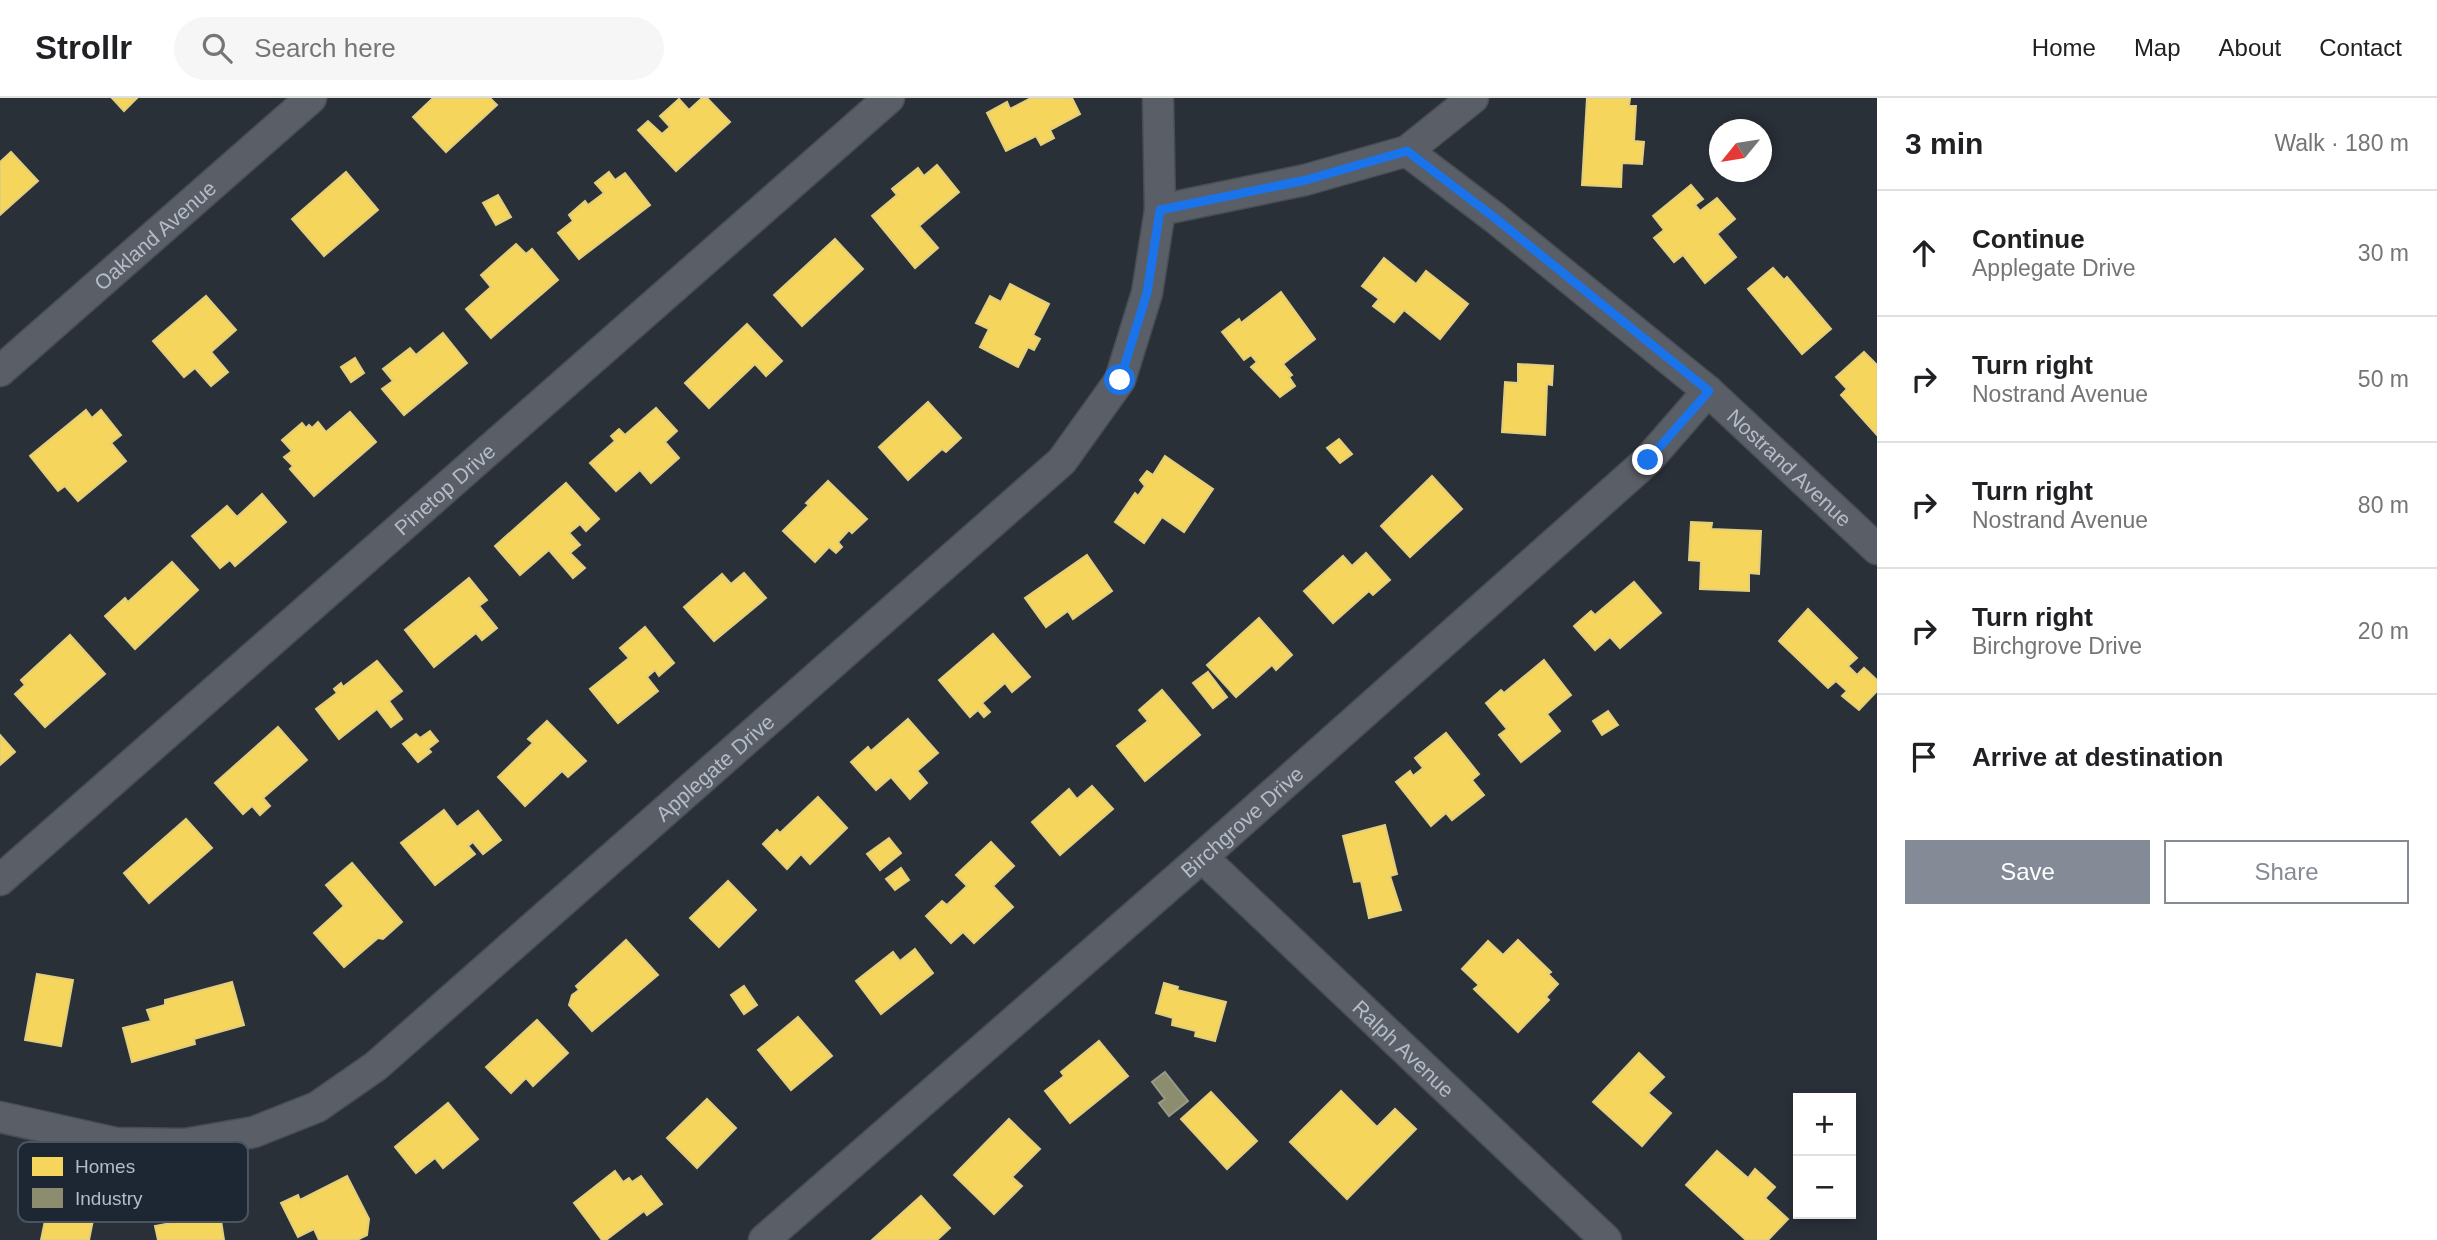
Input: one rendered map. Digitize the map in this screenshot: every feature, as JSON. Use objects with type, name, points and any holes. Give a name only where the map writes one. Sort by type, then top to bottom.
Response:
[{"type":"street","name":"Oakland Avenue","points":[[0,371],[311,98]]},
{"type":"street","name":"Pinetop Drive","points":[[0,880],[888,98]]},
{"type":"street","name":"Applegate Drive","points":[[196,1142],[254,1132],[317,1107],[376,1066],[1062,461],[1120,380],[1147,293],[1160,210],[1158,98]]},
{"type":"street","points":[[1160,210],[1306,180],[1407,151],[1474,98]]},
{"type":"street","name":"Nostrand Avenue","points":[[1407,151],[1495,218],[1709,391],[1877,549]]},
{"type":"street","name":"Birchgrove Drive","points":[[764,1240],[1202,857],[1648,460],[1709,391]]},
{"type":"street","name":"Ralph Avenue","points":[[1202,857],[1606,1240]]},
{"type":"street","name":"Applegate Drive","points":[[0,1117],[112,1142]]},
{"type":"building: Homes","points":[[112,98],[137,98],[124,111]]},
{"type":"building: Homes","points":[[433,98],[490,98],[497,105],[446,152],[413,117]]},
{"type":"building: Homes","points":[[702,98],[707,98],[730,122],[676,171],[638,130],[648,121],[662,134],[670,127],[660,116],[679,99],[689,110]]},
{"type":"building: Homes","points":[[1031,98],[1072,98],[1080,114],[1050,130],[1054,138],[1041,145],[1036,136],[1006,151],[987,113],[1007,102],[1010,109]]},
{"type":"building: Homes","points":[[1587,98],[1630,98],[1629,106],[1636,106],[1634,141],[1644,142],[1642,164],[1622,163],[1621,187],[1582,185]]},
{"type":"building: Homes","points":[[11,152],[38,181],[0,215],[0,162]]},
{"type":"building: Homes","points":[[937,165],[959,192],[919,226],[938,248],[915,268],[872,216],[897,195],[892,189],[918,168],[924,176]]},
{"type":"building: Homes","points":[[346,172],[378,210],[324,256],[292,219]]},
{"type":"building: Homes","points":[[609,172],[615,180],[625,173],[650,205],[579,259],[558,233],[573,221],[569,215],[585,201],[588,205],[604,193],[595,183]]},
{"type":"building: Homes","points":[[1691,185],[1703,199],[1695,205],[1700,211],[1717,198],[1735,219],[1717,234],[1736,257],[1705,283],[1683,255],[1674,262],[1654,238],[1664,230],[1653,216]]},
{"type":"building: Homes","points":[[498,195],[511,217],[496,225],[483,203]]},
{"type":"building: Homes","points":[[835,239],[863,269],[802,326],[774,295]]},
{"type":"building: Homes","points":[[516,244],[526,254],[532,249],[558,280],[491,338],[466,309],[491,287],[481,275]]},
{"type":"building: Homes","points":[[1384,258],[1416,284],[1426,271],[1468,304],[1440,339],[1404,310],[1394,322],[1373,306],[1379,299],[1362,286]]},
{"type":"building: Homes","points":[[1773,268],[1784,280],[1787,277],[1831,329],[1802,354],[1748,289]]},
{"type":"building: Homes","points":[[1010,284],[1049,304],[1033,335],[1040,339],[1034,350],[1028,347],[1018,367],[980,347],[989,329],[976,323],[990,296],[1001,302]]},
{"type":"building: Homes","points":[[1281,292],[1315,339],[1283,364],[1292,375],[1289,377],[1295,386],[1280,397],[1251,367],[1257,362],[1251,355],[1244,360],[1222,332],[1239,319],[1241,323]]},
{"type":"building: Homes","points":[[206,296],[236,330],[211,352],[228,372],[211,386],[195,368],[184,377],[153,341]]},
{"type":"building: Homes","points":[[747,324],[782,361],[766,376],[755,364],[709,408],[685,383]]},
{"type":"building: Homes","points":[[443,333],[467,363],[404,415],[382,389],[393,381],[383,369],[410,348],[416,355]]},
{"type":"building: Homes","points":[[1864,352],[1877,365],[1877,435],[1841,395],[1847,389],[1836,377]]},
{"type":"building: Homes","points":[[355,358],[364,373],[351,382],[341,367]]},
{"type":"building: Homes","points":[[1518,364],[1553,366],[1552,385],[1547,384],[1545,435],[1502,432],[1505,382],[1518,383]]},
{"type":"building: Homes","points":[[928,402],[961,438],[946,452],[942,449],[908,480],[879,447]]},
{"type":"building: Homes","points":[[656,408],[677,431],[665,442],[679,458],[651,483],[640,470],[616,491],[590,463],[615,441],[611,436],[619,429],[625,435]]},
{"type":"building: Homes","points":[[86,410],[92,418],[101,410],[121,435],[111,443],[126,461],[78,501],[65,486],[58,491],[30,456]]},
{"type":"building: Homes","points":[[350,412],[376,442],[314,496],[290,469],[293,466],[284,457],[292,451],[282,440],[302,423],[306,428],[309,425],[312,428],[318,422],[326,432]]},
{"type":"building: Homes","points":[[1339,439],[1352,454],[1340,463],[1327,448]]},
{"type":"building: Homes","points":[[1165,456],[1213,489],[1184,532],[1162,517],[1144,543],[1115,522],[1135,493],[1138,496],[1145,486],[1140,480],[1147,471],[1153,475]]},
{"type":"building: Homes","points":[[1432,476],[1462,509],[1410,557],[1381,526]]},
{"type":"building: Homes","points":[[828,481],[867,519],[852,533],[849,530],[838,542],[842,547],[836,553],[829,547],[815,562],[783,531]]},
{"type":"building: Homes","points":[[566,483],[599,519],[586,531],[580,524],[569,533],[580,545],[570,553],[585,568],[573,578],[549,550],[520,575],[495,546]]},
{"type":"building: Homes","points":[[262,494],[286,522],[235,566],[230,560],[220,568],[192,536],[227,506],[237,517]]},
{"type":"building: Homes","points":[[1691,522],[1712,523],[1711,529],[1761,531],[1759,574],[1749,573],[1749,591],[1700,589],[1701,561],[1689,560]]},
{"type":"building: Homes","points":[[1366,553],[1390,580],[1373,595],[1369,591],[1333,623],[1304,591],[1343,556],[1352,566]]},
{"type":"building: Homes","points":[[1087,555],[1112,591],[1073,619],[1068,611],[1046,627],[1025,598]]},
{"type":"building: Homes","points":[[172,562],[198,590],[135,649],[105,616],[125,598],[128,602]]},
{"type":"building: Homes","points":[[744,573],[766,598],[714,641],[684,607],[722,574],[731,584]]},
{"type":"building: Homes","points":[[469,578],[487,600],[479,606],[497,628],[482,640],[476,633],[434,667],[405,630]]},
{"type":"building: Homes","points":[[1634,582],[1661,613],[1620,648],[1610,637],[1595,650],[1574,626],[1591,611],[1595,615]]},
{"type":"building: Homes","points":[[1808,609],[1857,658],[1848,666],[1857,675],[1864,668],[1877,680],[1877,691],[1859,710],[1842,696],[1847,691],[1836,681],[1828,688],[1779,641]]},
{"type":"building: Homes","points":[[1259,618],[1292,655],[1276,670],[1272,665],[1236,697],[1207,665]]},
{"type":"building: Homes","points":[[645,627],[674,663],[659,676],[655,670],[647,677],[658,691],[618,723],[590,689],[629,658],[620,648]]},
{"type":"building: Homes","points":[[993,634],[1030,677],[1012,692],[1005,683],[982,703],[990,712],[984,717],[978,710],[970,717],[939,680]]},
{"type":"building: Homes","points":[[70,635],[105,674],[45,727],[15,694],[25,685],[21,680]]},
{"type":"building: Homes","points":[[1544,660],[1571,695],[1547,714],[1560,731],[1521,762],[1499,735],[1507,729],[1486,703],[1501,690],[1504,693]]},
{"type":"building: Homes","points":[[377,661],[402,691],[389,701],[402,719],[391,727],[377,709],[339,739],[316,709],[337,693],[334,689],[341,683],[343,687]]},
{"type":"building: Homes","points":[[1208,672],[1227,697],[1213,708],[1193,683]]},
{"type":"building: Homes","points":[[1162,690],[1200,735],[1145,781],[1117,746],[1148,721],[1139,710]]},
{"type":"building: Homes","points":[[1608,711],[1618,725],[1602,735],[1593,721]]},
{"type":"building: Homes","points":[[908,719],[938,753],[917,771],[927,783],[910,799],[891,777],[876,790],[851,762],[868,747],[871,751]]},
{"type":"building: Homes","points":[[547,721],[586,761],[568,777],[562,771],[525,806],[498,777],[533,743],[528,739]]},
{"type":"building: Homes","points":[[278,727],[307,760],[263,798],[270,806],[260,815],[252,806],[243,814],[215,783]]},
{"type":"building: Homes","points":[[430,731],[438,741],[428,749],[431,752],[418,762],[403,744],[416,734],[420,738]]},
{"type":"building: Homes","points":[[1446,733],[1479,774],[1472,780],[1484,795],[1452,820],[1446,813],[1431,826],[1396,782],[1410,771],[1413,776],[1423,768],[1415,758]]},
{"type":"building: Homes","points":[[0,735],[15,752],[0,765]]},
{"type":"building: Homes","points":[[1092,786],[1113,809],[1060,855],[1032,822],[1069,789],[1077,799]]},
{"type":"building: Homes","points":[[818,797],[847,828],[810,864],[801,854],[787,869],[763,844],[777,830],[780,833]]},
{"type":"building: Homes","points":[[444,810],[457,827],[478,811],[501,840],[483,854],[473,842],[468,846],[475,854],[435,885],[401,843]]},
{"type":"building: Homes","points":[[186,819],[212,848],[149,903],[124,873]]},
{"type":"building: Homes","points":[[1385,825],[1397,874],[1390,876],[1401,910],[1369,918],[1361,881],[1354,882],[1343,836]]},
{"type":"building: Homes","points":[[889,838],[901,853],[880,870],[867,854]]},
{"type":"building: Homes","points":[[991,842],[1014,866],[993,886],[1013,907],[974,943],[963,932],[951,943],[926,916],[942,901],[947,905],[967,886],[956,875]]},
{"type":"building: Homes","points":[[352,863],[402,922],[344,967],[314,933],[344,906],[326,885]]},
{"type":"building: Homes","points":[[901,868],[909,880],[895,890],[886,879]]},
{"type":"building: Homes","points":[[728,881],[756,910],[719,947],[690,918]]},
{"type":"building: Homes","points":[[626,940],[658,975],[592,1031],[569,1005],[572,995],[579,990],[576,986]]},
{"type":"building: Homes","points":[[1518,940],[1551,972],[1548,974],[1558,984],[1546,997],[1549,1000],[1518,1032],[1474,989],[1479,985],[1462,969],[1488,941],[1503,955]]},
{"type":"building: Homes","points":[[915,949],[933,973],[881,1014],[856,981],[893,952],[900,961]]},
{"type":"building: Homes","points":[[37,974],[73,980],[61,1046],[25,1040]]},
{"type":"building: Homes","points":[[232,982],[244,1025],[194,1039],[195,1044],[132,1062],[123,1028],[151,1021],[147,1010],[165,1005],[165,1000]]},
{"type":"building: Homes","points":[[1164,983],[1178,987],[1177,990],[1226,1002],[1215,1041],[1195,1036],[1196,1031],[1172,1025],[1173,1018],[1156,1013]]},
{"type":"building: Homes","points":[[744,986],[757,1005],[744,1014],[731,995]]},
{"type":"building: Homes","points":[[798,1017],[832,1056],[791,1090],[758,1050]]},
{"type":"building: Homes","points":[[537,1020],[568,1053],[533,1086],[526,1078],[511,1093],[486,1067]]},
{"type":"building: Homes","points":[[1099,1041],[1128,1076],[1070,1123],[1045,1091],[1064,1076],[1061,1072]]},
{"type":"building: Homes","points":[[1639,1053],[1664,1077],[1648,1093],[1671,1113],[1642,1146],[1593,1102]]},
{"type":"building: Homes","points":[[1341,1091],[1377,1127],[1395,1109],[1416,1129],[1347,1199],[1290,1142]]},
{"type":"building: Homes","points":[[1211,1092],[1257,1141],[1227,1169],[1181,1119]]},
{"type":"building: Homes","points":[[707,1099],[736,1128],[697,1168],[667,1138]]},
{"type":"building: Homes","points":[[448,1103],[478,1139],[443,1168],[435,1158],[416,1173],[395,1147]]},
{"type":"building: Homes","points":[[1009,1119],[1040,1149],[1012,1177],[1022,1186],[994,1214],[954,1175]]},
{"type":"building: Homes","points":[[1717,1151],[1748,1178],[1755,1169],[1775,1187],[1765,1198],[1788,1219],[1768,1240],[1746,1240],[1686,1185]]},
{"type":"building: Homes","points":[[615,1171],[623,1182],[629,1178],[632,1182],[641,1176],[662,1204],[647,1215],[644,1211],[606,1240],[602,1240],[574,1203]]},
{"type":"building: Homes","points":[[347,1176],[369,1219],[367,1235],[357,1240],[319,1240],[314,1229],[298,1237],[281,1203],[298,1195],[300,1200]]},
{"type":"building: Homes","points":[[921,1196],[950,1228],[937,1240],[872,1240]]},
{"type":"building: Homes","points":[[45,1222],[93,1222],[89,1240],[41,1240]]},
{"type":"building: Homes","points":[[177,1222],[221,1222],[224,1240],[158,1240],[155,1226]]},
{"type":"building: Industry","points":[[1165,1072],[1188,1101],[1169,1116],[1159,1103],[1165,1099],[1152,1082]]},
{"type":"route","points":[[1120,380],[1147,293],[1160,210],[1306,180],[1407,151],[1495,218],[1709,391],[1648,460]]}]
